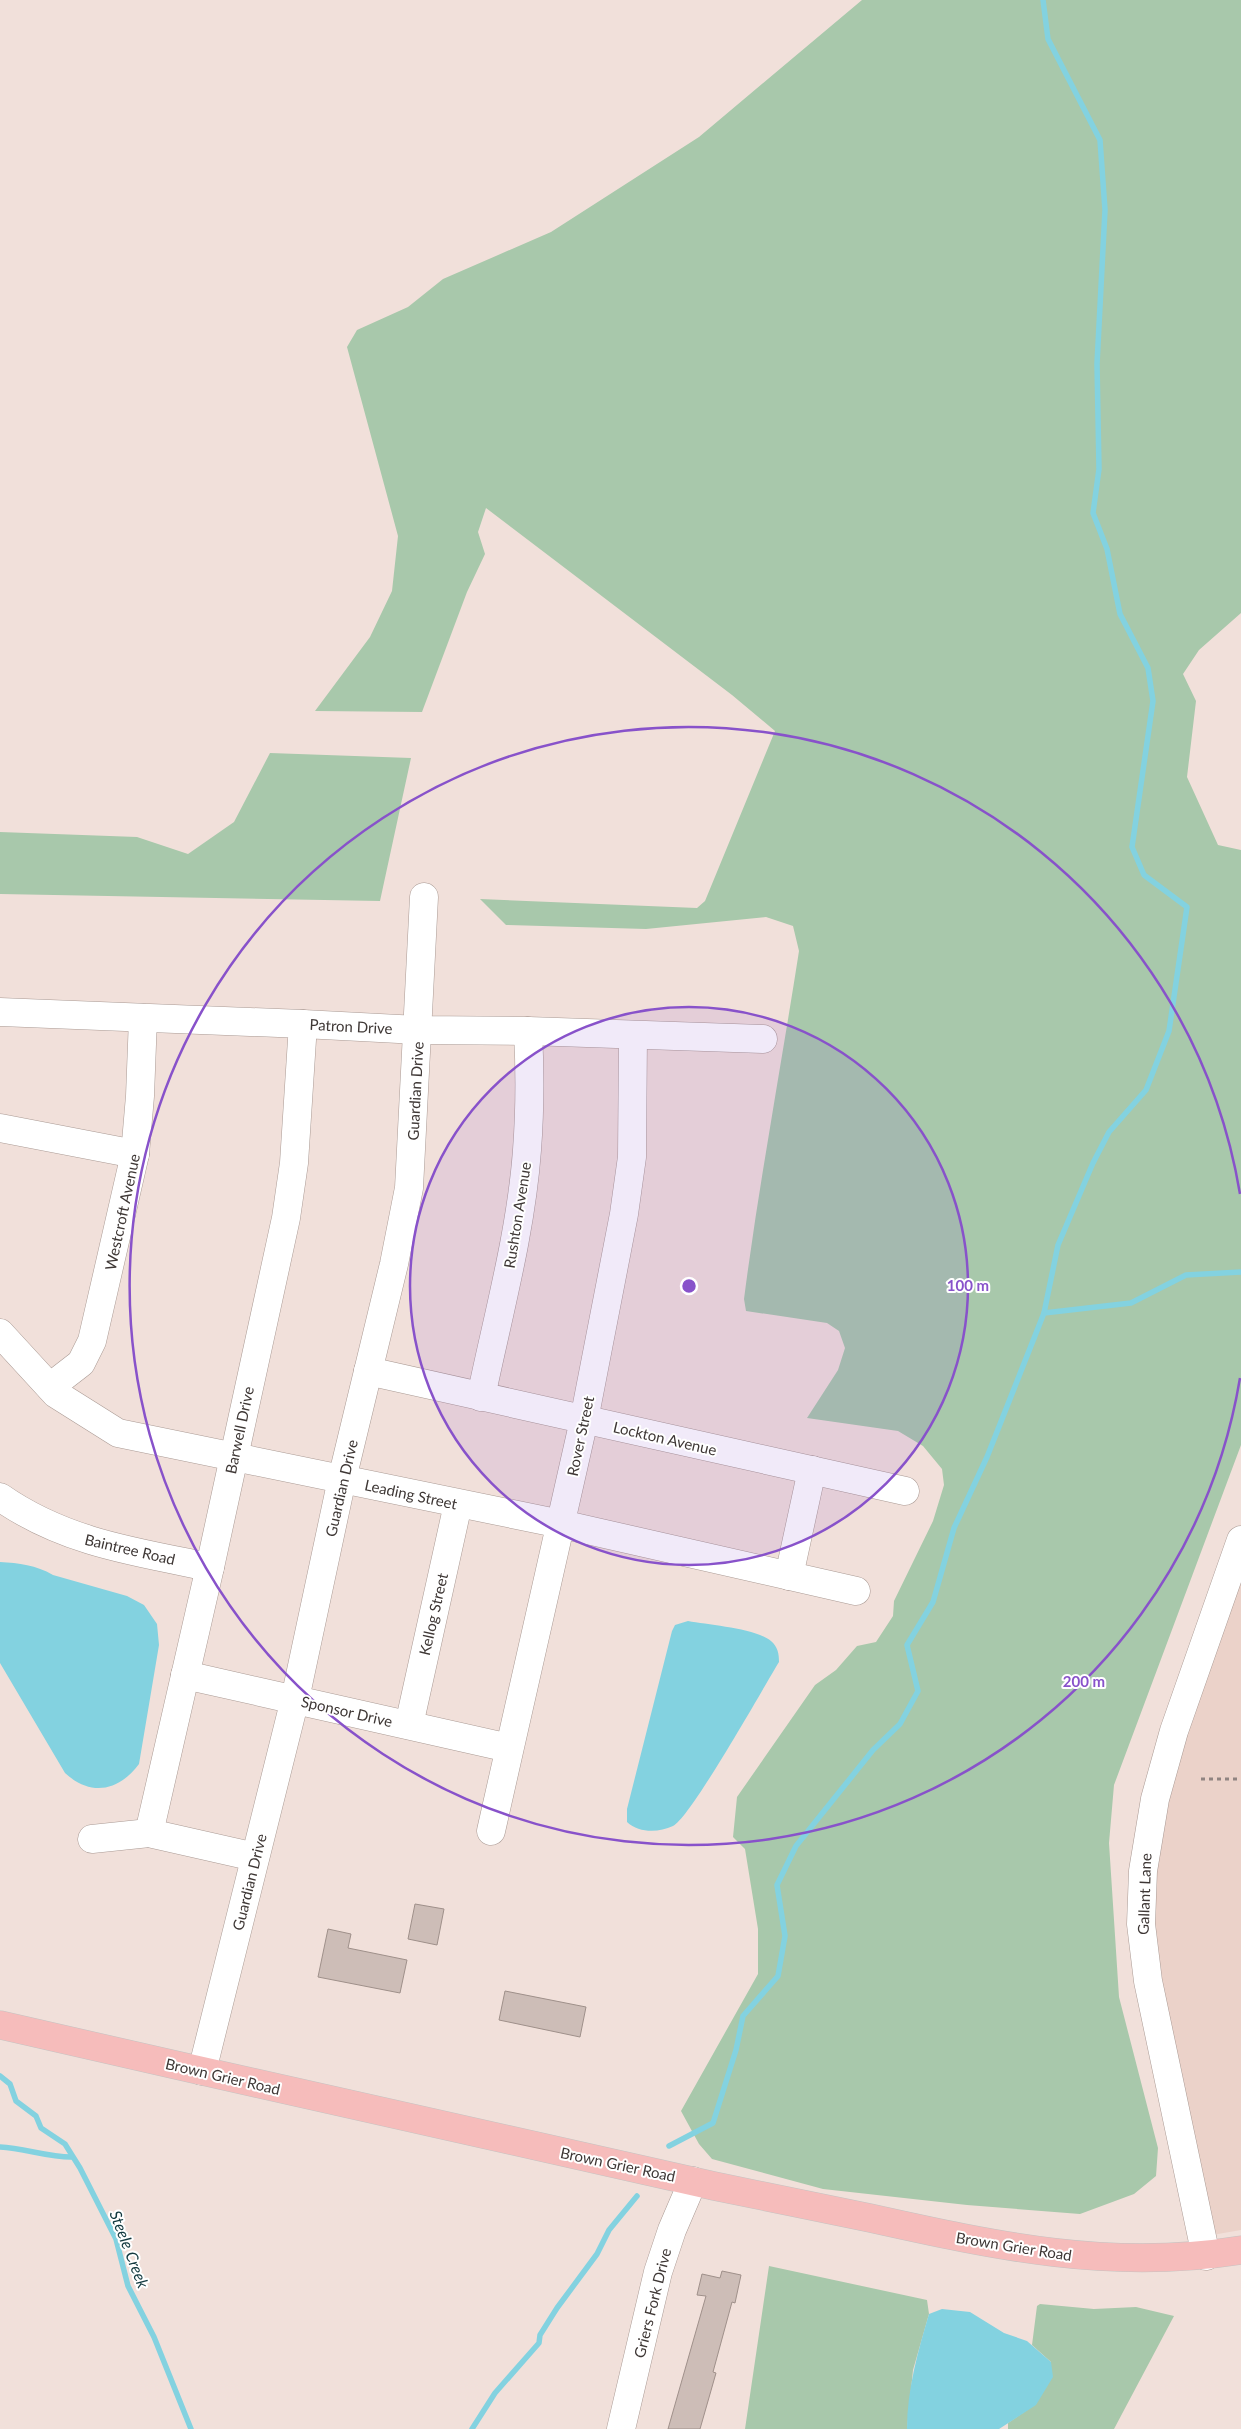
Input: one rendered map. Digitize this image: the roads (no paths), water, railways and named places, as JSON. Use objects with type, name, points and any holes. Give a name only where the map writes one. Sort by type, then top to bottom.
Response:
[{"type":"main road","name":"Brown Grier Road","points":[[0,2026],[693,2181],[987,2244],[1053,2254],[1103,2258],[1206,2256],[1241,2250]]},
{"type":"street","name":"Guardian Drive","points":[[202,2071],[295,1699],[342,1479],[394,1264],[409,1188],[424,897]]},
{"type":"street","name":"Patron Drive","points":[[0,1012],[418,1030],[528,1031],[763,1039]]},
{"type":"street","name":"Westcroft Avenue","points":[[50,1387],[81,1363],[92,1342],[135,1154],[140,1096],[143,1018]]},
{"type":"street","name":"Barwell Drive","points":[[149,1833],[210,1568],[232,1456],[286,1218],[296,1145],[303,1024]]},
{"type":"street","name":"Rushton Avenue","points":[[481,1397],[516,1230],[526,1158],[528,1031]]},
{"type":"street","name":"Rover Street","points":[[491,1831],[584,1420],[624,1214],[632,1157],[633,1035]]},
{"type":"street","points":[[0,1128],[135,1154]]},
{"type":"street","name":"Leading Street","points":[[0,1333],[50,1387],[81,1412],[118,1433],[561,1524],[856,1592]]},
{"type":"street","name":"Lockton Avenue","points":[[368,1371],[905,1492]]},
{"type":"street","points":[[789,1576],[812,1470]]},
{"type":"street","name":"Baintree Road","points":[[0,1497],[21,1512],[57,1530],[98,1544],[210,1568]]},
{"type":"street","name":"Kellog Street","points":[[409,1725],[458,1504]]},
{"type":"street","name":"Gallant Lane","points":[[1206,2256],[1146,1966],[1141,1924],[1143,1871],[1155,1799],[1174,1731],[1241,1540]]},
{"type":"street","name":"Sponsor Drive","points":[[185,1675],[510,1748]]},
{"type":"street","points":[[92,1839],[149,1833],[255,1857]]},
{"type":"street","name":"Griers Fork Drive","points":[[621,2429],[658,2272],[672,2230],[693,2181]]},
{"type":"water","points":[[0,1562],[34,1567],[53,1575],[127,1596],[144,1605],[157,1624],[159,1645],[139,1764],[123,1780],[114,1785],[104,1788],[85,1786],[65,1773],[0,1663]]},
{"type":"water","points":[[688,1621],[743,1630],[764,1637],[777,1648],[779,1662],[710,1777],[682,1817],[673,1826],[661,1830],[643,1830],[627,1822],[627,1809],[672,1631],[675,1625]]},
{"type":"water","points":[[942,2309],[970,2312],[1004,2333],[1027,2341],[1051,2362],[1053,2377],[1036,2405],[999,2429],[907,2429],[911,2385],[929,2314]]},
{"type":"waterway","points":[[669,2146],[713,2123],[736,2050],[743,2016],[778,1976],[785,1936],[777,1885],[796,1846],[873,1750],[900,1724],[918,1691],[907,1645],[933,1602],[954,1528],[987,1457],[1044,1313],[1058,1245],[1093,1163],[1109,1132],[1146,1090],[1169,1031],[1187,907],[1144,875],[1132,847],[1153,701],[1148,668],[1120,614],[1107,549],[1093,513],[1099,469],[1097,364],[1105,210],[1100,140],[1048,39],[1043,0]]},
{"type":"waterway","points":[[1044,1313],[1131,1303],[1186,1275],[1241,1272]]},
{"type":"waterway","name":"Steele Creek","points":[[0,2076],[10,2084],[16,2101],[36,2116],[41,2128],[65,2144],[80,2168],[116,2239],[128,2286],[154,2337],[191,2429]]},
{"type":"waterway","points":[[0,2147],[53,2156],[71,2157]]},
{"type":"waterway","points":[[472,2429],[495,2393],[539,2343],[540,2335],[557,2308],[597,2254],[609,2230],[637,2196]]}]
